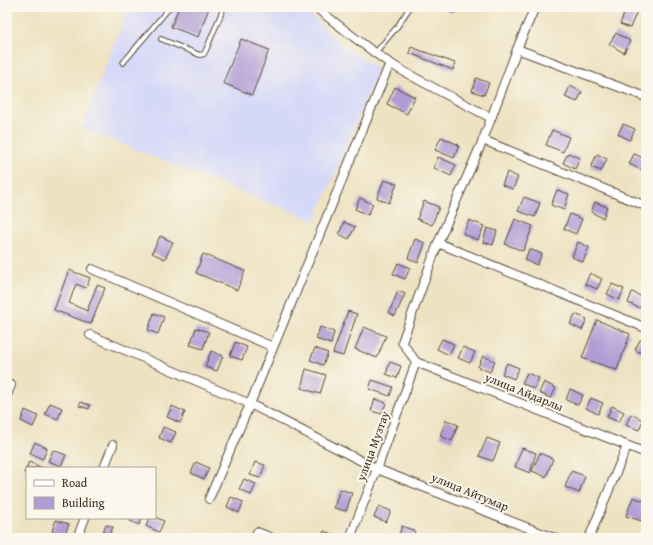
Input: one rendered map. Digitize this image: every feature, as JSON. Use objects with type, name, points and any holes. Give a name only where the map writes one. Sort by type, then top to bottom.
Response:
[{"type":"street","points":[[315,7],[390,63],[491,118]]},
{"type":"street","points":[[416,362],[402,342],[438,243],[483,140],[517,49],[535,7]]},
{"type":"street","points":[[517,49],[646,96]]},
{"type":"street","points":[[209,499],[250,404],[390,63]]},
{"type":"street","points":[[483,140],[646,206]]},
{"type":"street","points":[[438,243],[646,328]]},
{"type":"street","points":[[92,270],[273,348]]},
{"type":"street","name":"улица Айтумар","points":[[90,335],[250,404],[378,469],[554,538]]},
{"type":"street","name":"улица Айдарлы","points":[[416,362],[646,453]]},
{"type":"street","name":"улица Музтау","points":[[350,538],[378,469],[416,362]]},
{"type":"street","points":[[7,395],[11,385]]},
{"type":"street","points":[[104,467],[113,445]]},
{"type":"street","points":[[589,538],[627,446]]},
{"type":"street","points":[[77,538],[85,519]]},
{"type":"street","points":[[257,532],[272,538]]},
{"type":"lane","points":[[123,63],[170,7]]},
{"type":"lane","points":[[161,39],[200,55],[204,54],[224,7]]},
{"type":"lane","points":[[375,53],[397,27],[410,7]]},
{"type":"shaded area","points":[[129,7],[302,7],[344,47],[378,69],[315,221],[81,128]]},
{"type":"building","points":[[179,7],[209,8],[198,37],[171,27]]},
{"type":"building","points":[[439,7],[455,7],[453,13]]},
{"type":"building","points":[[627,7],[637,11],[630,28],[620,24]]},
{"type":"building","points":[[616,33],[630,41],[624,53],[609,44]]},
{"type":"building","points":[[241,39],[269,50],[252,95],[223,83]]},
{"type":"building","points":[[411,47],[455,63],[453,70],[409,53]]},
{"type":"building","points":[[476,78],[489,83],[484,95],[472,91]]},
{"type":"building","points":[[570,86],[582,92],[577,102],[565,97]]},
{"type":"building","points":[[395,87],[415,97],[407,114],[387,104]]},
{"type":"building","points":[[623,124],[635,129],[630,140],[618,134]]},
{"type":"building","points":[[552,130],[569,137],[563,152],[546,145]]},
{"type":"building","points":[[441,137],[459,145],[454,158],[435,150]]},
{"type":"building","points":[[568,153],[580,158],[575,169],[563,163]]},
{"type":"building","points":[[597,154],[607,159],[601,171],[591,167]]},
{"type":"building","points":[[634,154],[646,159],[641,170],[629,164]]},
{"type":"building","points":[[438,157],[456,165],[451,176],[434,168]]},
{"type":"building","points":[[507,172],[518,177],[513,189],[502,185]]},
{"type":"building","points":[[384,180],[397,184],[389,203],[377,198]]},
{"type":"building","points":[[557,190],[569,194],[564,210],[551,205]]},
{"type":"building","points":[[524,197],[540,203],[535,217],[518,211]]},
{"type":"building","points":[[360,198],[373,204],[368,215],[355,209]]},
{"type":"building","points":[[424,201],[439,207],[432,225],[417,219]]},
{"type":"building","points":[[595,202],[607,207],[603,218],[591,212]]},
{"type":"building","points":[[570,214],[582,219],[576,234],[564,229]]},
{"type":"building","points":[[515,219],[533,226],[523,251],[505,244]]},
{"type":"building","points":[[469,220],[484,226],[478,240],[463,234]]},
{"type":"building","points":[[344,222],[355,227],[349,239],[339,234]]},
{"type":"building","points":[[487,228],[497,231],[493,245],[483,242]]},
{"type":"building","points":[[160,236],[173,242],[165,259],[152,253]]},
{"type":"building","points":[[415,239],[425,243],[418,263],[408,258]]},
{"type":"building","points":[[578,242],[589,247],[583,262],[572,257]]},
{"type":"building","points":[[529,249],[542,254],[537,265],[525,260]]},
{"type":"building","points":[[203,254],[245,271],[237,290],[196,273]]},
{"type":"building","points":[[398,263],[410,268],[405,279],[393,274]]},
{"type":"building","points":[[69,270],[90,278],[86,288],[76,284],[69,303],[87,311],[97,285],[105,288],[91,324],[54,310]]},
{"type":"building","points":[[590,273],[602,279],[597,289],[585,284]]},
{"type":"building","points":[[612,284],[624,289],[619,300],[607,294]]},
{"type":"building","points":[[398,291],[405,294],[395,316],[389,313]]},
{"type":"building","points":[[632,292],[645,298],[640,308],[628,303]]},
{"type":"building","points":[[348,311],[357,314],[343,356],[333,353]]},
{"type":"building","points":[[154,313],[164,317],[158,334],[148,330]]},
{"type":"building","points":[[575,314],[587,319],[582,330],[570,324]]},
{"type":"building","points":[[597,320],[630,334],[617,370],[582,358]]},
{"type":"building","points":[[320,327],[334,332],[331,344],[316,339]]},
{"type":"building","points":[[364,327],[386,336],[377,358],[355,349]]},
{"type":"building","points":[[196,328],[209,332],[203,349],[190,345]]},
{"type":"building","points":[[442,339],[454,344],[449,355],[437,349]]},
{"type":"building","points":[[640,340],[646,342],[646,355],[635,350]]},
{"type":"building","points":[[235,342],[247,347],[242,360],[230,356]]},
{"type":"building","points":[[463,347],[475,352],[470,363],[458,358]]},
{"type":"building","points":[[315,348],[328,353],[323,365],[310,360]]},
{"type":"building","points":[[211,351],[223,356],[217,371],[205,367]]},
{"type":"building","points":[[483,356],[495,361],[490,372],[478,367]]},
{"type":"building","points":[[390,362],[401,366],[397,378],[386,374]]},
{"type":"building","points":[[507,363],[519,368],[514,379],[502,374]]},
{"type":"building","points":[[306,369],[326,375],[320,394],[301,388]]},
{"type":"building","points":[[527,373],[539,378],[534,389],[522,383]]},
{"type":"building","points":[[372,380],[393,387],[390,396],[369,389]]},
{"type":"building","points":[[544,382],[556,388],[551,398],[539,393]]},
{"type":"building","points":[[570,389],[583,395],[578,405],[566,400]]},
{"type":"building","points":[[591,398],[603,403],[598,414],[586,408]]},
{"type":"building","points":[[375,399],[386,403],[382,414],[371,411]]},
{"type":"building","points":[[81,402],[90,405],[89,409],[79,406]]},
{"type":"building","points":[[50,403],[62,408],[58,419],[45,414]]},
{"type":"building","points":[[172,406],[185,412],[180,423],[167,417]]},
{"type":"building","points":[[612,406],[624,412],[619,422],[607,417]]},
{"type":"building","points":[[25,410],[38,416],[33,427],[21,421]]},
{"type":"building","points":[[631,414],[643,420],[639,430],[626,425]]},
{"type":"building","points":[[446,420],[458,425],[452,441],[440,436]]},
{"type":"building","points":[[163,427],[176,432],[171,443],[159,438]]},
{"type":"building","points":[[487,438],[500,443],[493,461],[479,456]]},
{"type":"building","points":[[35,442],[47,448],[43,459],[30,453]]},
{"type":"building","points":[[522,448],[536,453],[530,473],[515,467]]},
{"type":"building","points":[[53,450],[66,455],[61,466],[48,461]]},
{"type":"building","points":[[540,453],[553,459],[546,477],[532,471]]},
{"type":"building","points":[[29,462],[41,467],[27,467]]},
{"type":"building","points":[[196,462],[209,468],[204,479],[191,473]]},
{"type":"building","points":[[255,462],[265,465],[260,478],[250,475]]},
{"type":"building","points":[[571,471],[585,476],[579,493],[565,487]]},
{"type":"building","points":[[244,479],[256,484],[251,495],[239,489]]},
{"type":"building","points":[[340,489],[352,493],[346,511],[334,508]]},
{"type":"building","points":[[231,497],[243,502],[239,513],[227,507]]},
{"type":"building","points":[[633,497],[646,502],[646,510],[642,521],[626,516]]},
{"type":"building","points":[[379,506],[391,511],[386,522],[374,517]]},
{"type":"building","points":[[156,517],[164,521],[159,532],[146,526],[150,519],[156,519]]},
{"type":"building","points":[[126,519],[142,519],[139,525]]},
{"type":"building","points":[[56,520],[69,524],[64,536],[52,531]]},
{"type":"building","points":[[106,525],[113,527],[108,538],[101,537]]},
{"type":"building","points":[[402,526],[415,531],[413,538],[398,538]]},
{"type":"building","points":[[7,531],[11,533],[8,538],[7,538]]},
{"type":"building","points":[[324,531],[337,536],[336,538],[321,538]]}]
